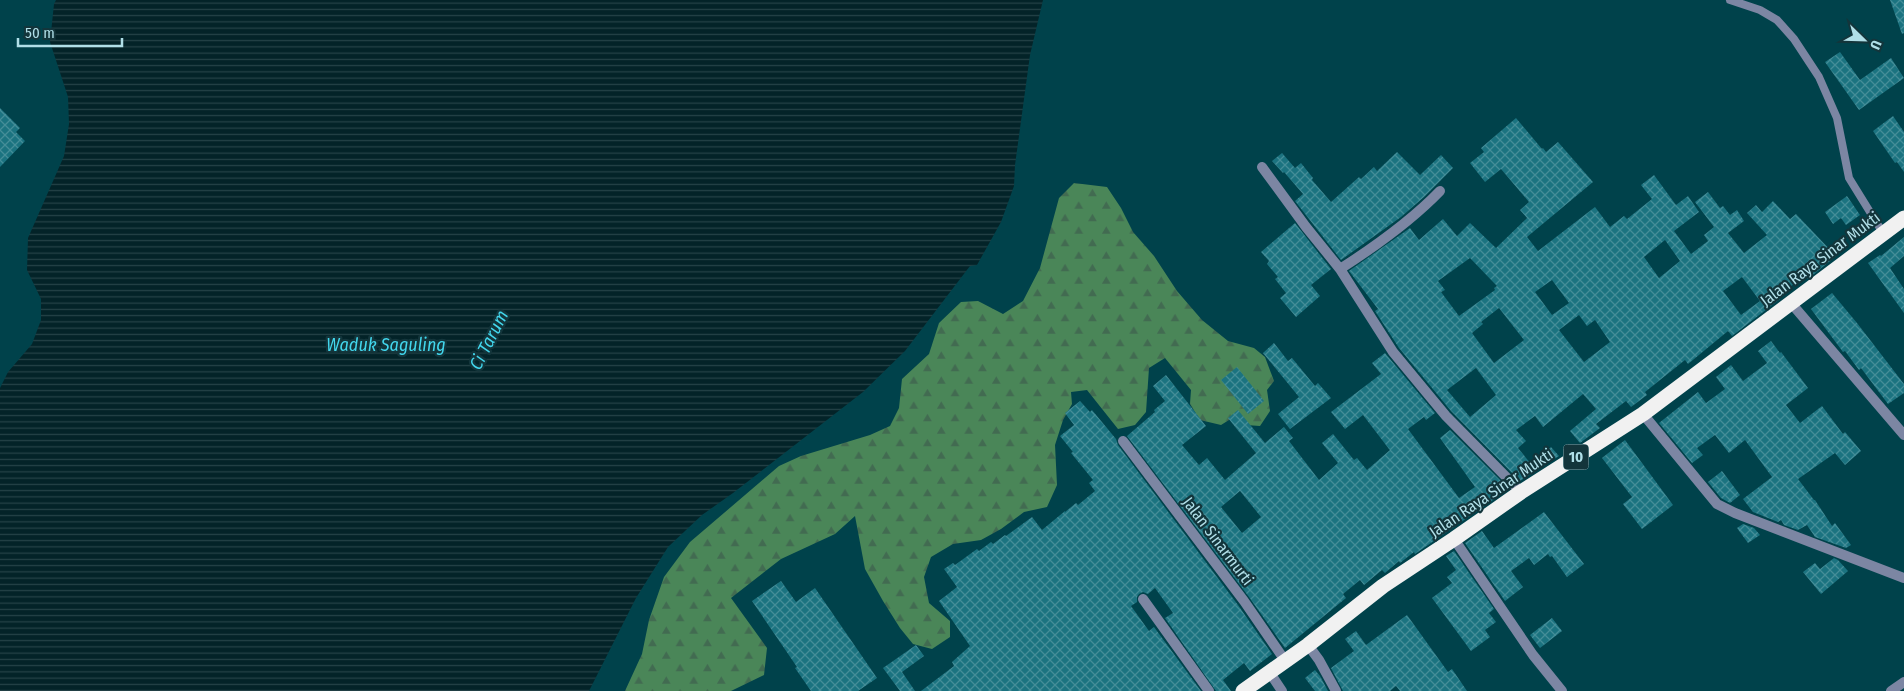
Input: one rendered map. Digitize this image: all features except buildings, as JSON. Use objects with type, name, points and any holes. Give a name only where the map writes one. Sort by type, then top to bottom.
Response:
[{"type":"highway","name":"Jalan Raya Sinar Mukti","points":[[1243,691],[1308,646],[1383,586],[1520,492],[1643,414],[1904,218]]},
{"type":"street","points":[[1262,167],[1340,269],[1394,352],[1446,416],[1520,492]]},
{"type":"street","points":[[1340,269],[1389,236],[1428,204],[1440,191]]},
{"type":"street","points":[[1791,303],[1904,435]]},
{"type":"street","points":[[1643,414],[1717,504],[1730,511],[1904,578]]},
{"type":"street","name":"Jalan Sinarmurti","points":[[1123,440],[1244,601],[1286,662]]},
{"type":"street","points":[[1454,539],[1533,655],[1562,691]]},
{"type":"street","points":[[1143,599],[1209,691]]},
{"type":"street","points":[[1308,646],[1319,660],[1336,691]]},
{"type":"street","points":[[1270,672],[1282,691]]},
{"type":"street","points":[[1891,691],[1904,682]]},
{"type":"lane","points":[[1730,0],[1760,10],[1777,20],[1794,39],[1819,77],[1837,118],[1849,178],[1883,233]]},
{"type":"green space","points":[[1074,183],[1107,187],[1121,208],[1133,232],[1154,256],[1177,291],[1202,320],[1228,341],[1254,348],[1265,357],[1274,381],[1267,390],[1270,411],[1260,426],[1246,425],[1237,415],[1221,425],[1200,420],[1190,404],[1191,390],[1165,358],[1149,368],[1146,412],[1135,425],[1118,429],[1087,390],[1071,392],[1072,404],[1063,420],[1055,445],[1057,485],[1047,507],[1024,512],[1001,529],[981,540],[953,544],[931,557],[924,577],[929,603],[950,621],[950,637],[932,649],[913,644],[900,628],[865,569],[855,516],[835,534],[781,559],[731,598],[767,648],[764,675],[731,691],[625,691],[642,654],[649,620],[664,577],[690,542],[779,466],[801,456],[870,435],[890,426],[899,408],[902,379],[929,354],[939,323],[961,302],[978,301],[1003,314],[1023,301],[1040,268],[1059,198]]},
{"type":"water","name":"Waduk Saguling","points":[[56,0],[1043,0],[1030,55],[1015,165],[1014,186],[1001,222],[977,265],[970,266],[905,351],[863,392],[702,515],[668,547],[636,598],[589,691],[0,691],[0,388],[8,372],[32,344],[41,320],[41,299],[27,270],[28,238],[64,156],[69,124],[68,97],[50,42]]},
{"type":"water label","name":"Ci Tarum","points":[[489,340]]}]
